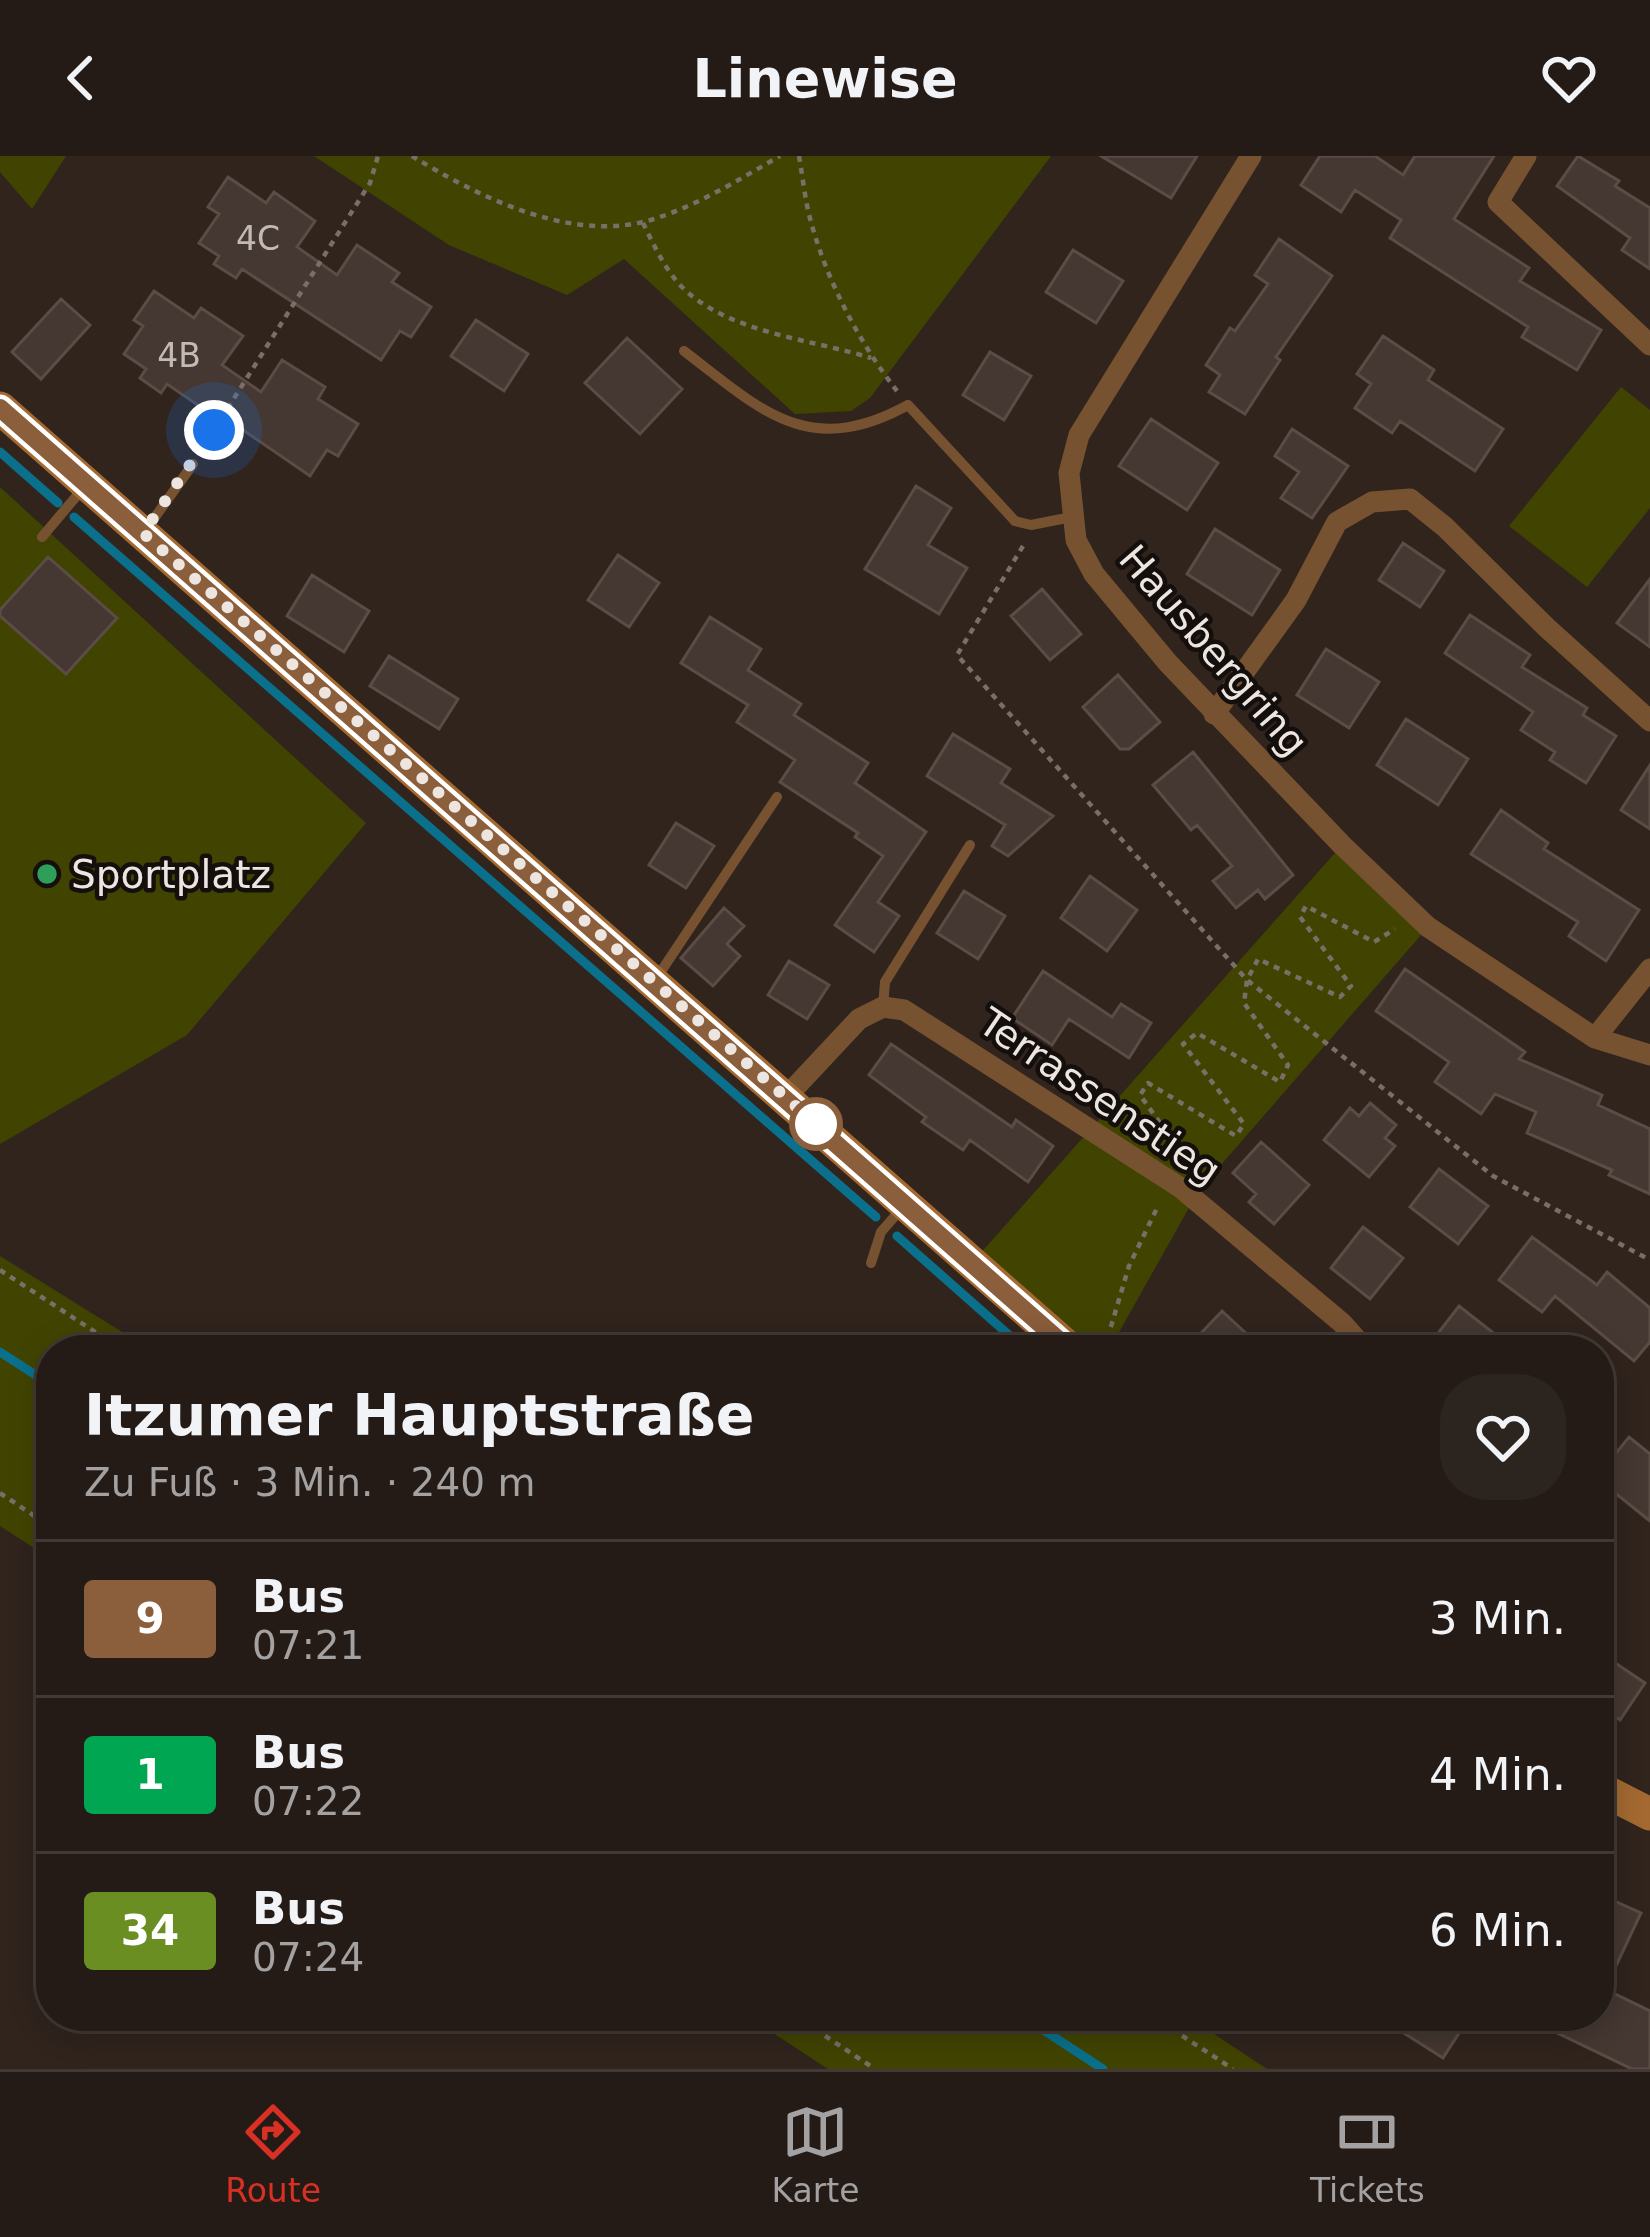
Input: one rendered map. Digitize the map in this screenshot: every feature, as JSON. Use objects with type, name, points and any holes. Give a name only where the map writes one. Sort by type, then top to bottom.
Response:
[{"type":"main road","points":[[0,408],[1053,1335]]},
{"type":"main road","points":[[1614,1796],[1650,1814]]},
{"type":"street","name":"Hausbergring","points":[[1251,156],[1079,435],[1070,473],[1076,540],[1094,574],[1129,620],[1214,713],[1410,910],[1478,964],[1595,1038],[1650,1054]]},
{"type":"street","points":[[1526,156],[1498,202],[1650,345]]},
{"type":"street","points":[[1214,713],[1296,600],[1336,522],[1372,502],[1410,499],[1445,526],[1546,628],[1650,721]]},
{"type":"street","points":[[1595,1038],[1650,969]]},
{"type":"street","points":[[786,1097],[859,1018],[883,1007]]},
{"type":"street","name":"Terrassenstieg","points":[[883,1007],[904,1010],[1181,1188],[1353,1335]]},
{"type":"lane","points":[[684,351],[767,415],[797,427],[858,427],[908,405],[1015,521],[1031,525],[1072,517]]},
{"type":"lane","points":[[143,533],[193,464]]},
{"type":"lane","points":[[42,537],[88,483]]},
{"type":"lane","points":[[655,982],[777,797]]},
{"type":"lane","points":[[883,1007],[885,982],[970,845]]},
{"type":"lane","points":[[871,1263],[881,1232],[904,1205]]},
{"type":"path","points":[[193,464],[370,183],[378,156]]},
{"type":"path","points":[[412,156],[523,212],[580,224],[643,223],[716,192],[780,156]]},
{"type":"path","points":[[799,156],[811,223],[871,358],[908,405]]},
{"type":"path","points":[[643,223],[664,265],[704,304],[770,331],[871,358]]},
{"type":"path","points":[[1031,525],[957,655],[1247,980],[1493,1176],[1650,1260]]},
{"type":"path","points":[[1109,1335],[1130,1266],[1159,1204],[1197,1174],[1140,1094],[1148,1083],[1236,1136],[1244,1124],[1183,1044],[1197,1033],[1280,1082],[1288,1065],[1244,1003],[1247,980],[1258,959],[1340,997],[1351,986],[1300,917],[1306,906],[1374,941],[1392,932],[1410,910]]},
{"type":"path","points":[[0,1270],[101,1335]]},
{"type":"path","points":[[0,1493],[36,1516]]},
{"type":"path","points":[[818,2031],[875,2069]]},
{"type":"path","points":[[1174,2031],[1233,2069]]},
{"type":"shaded area","points":[[0,156],[66,156],[32,209],[0,172]]},
{"type":"shaded area","points":[[314,156],[1051,156],[870,398],[851,411],[795,414],[624,259],[567,295],[449,245]]},
{"type":"shaded area","points":[[1621,387],[1650,410],[1650,508],[1587,587],[1509,526]]},
{"type":"shaded area","points":[[0,487],[366,823],[187,1035],[0,1144]]},
{"type":"shaded area","points":[[1342,845],[1428,927],[1199,1190],[1117,1335],[1054,1335],[971,1264]]},
{"type":"shaded area","points":[[0,1256],[127,1335],[36,1335],[36,1549],[0,1526]]},
{"type":"shaded area","points":[[770,2031],[1210,2031],[1267,2069],[828,2069]]},
{"type":"building","points":[[1101,156],[1197,156],[1171,198]]},
{"type":"building","points":[[1320,156],[1375,156],[1403,175],[1415,156],[1494,156],[1454,219],[1529,268],[1520,281],[1601,330],[1577,370],[1522,337],[1528,327],[1390,238],[1401,220],[1355,190],[1341,212],[1301,185]]},
{"type":"building","points":[[1578,156],[1619,181],[1615,186],[1650,208],[1650,269],[1622,250],[1630,238],[1557,186]]},
{"type":"building","points":[[228,177],[266,203],[274,192],[315,221],[297,247],[337,275],[357,245],[399,273],[392,282],[431,307],[411,337],[400,331],[381,360],[242,269],[236,278],[214,264],[219,256],[199,243],[219,214],[208,207]]},
{"type":"building","points":[[1279,239],[1332,276],[1276,357],[1280,360],[1245,414],[1209,392],[1220,375],[1206,365],[1268,284],[1255,275]]},
{"type":"building","points":[[1073,250],[1123,281],[1096,323],[1046,292]]},
{"type":"building","points":[[154,291],[194,318],[201,308],[243,336],[222,365],[261,392],[282,360],[325,387],[318,399],[358,424],[338,456],[327,450],[310,476],[211,408],[208,412],[167,384],[161,393],[140,378],[146,369],[124,354],[143,326],[134,320]]},
{"type":"building","points":[[61,299],[90,325],[41,379],[12,352]]},
{"type":"building","points":[[476,320],[528,354],[504,391],[451,356]]},
{"type":"building","points":[[1383,336],[1434,370],[1428,380],[1503,429],[1475,471],[1400,421],[1392,433],[1355,408],[1371,384],[1357,374]]},
{"type":"building","points":[[627,338],[682,389],[640,434],[585,383]]},
{"type":"building","points":[[990,352],[1031,376],[1004,420],[963,395]]},
{"type":"building","points":[[1151,419],[1218,463],[1187,510],[1119,466]]},
{"type":"building","points":[[1292,429],[1348,466],[1312,518],[1281,498],[1299,472],[1275,456]]},
{"type":"building","points":[[916,486],[951,508],[928,545],[967,568],[939,614],[865,569]]},
{"type":"building","points":[[1215,529],[1280,570],[1252,615],[1187,574]]},
{"type":"building","points":[[1403,543],[1444,571],[1420,607],[1379,580]]},
{"type":"building","points":[[618,555],[659,583],[629,627],[588,600]]},
{"type":"building","points":[[48,557],[117,618],[66,674],[0,616],[0,610]]},
{"type":"building","points":[[312,575],[369,611],[344,652],[287,616]]},
{"type":"building","points":[[1650,579],[1650,647],[1617,623]]},
{"type":"building","points":[[1042,589],[1081,634],[1050,660],[1011,616]]},
{"type":"building","points":[[1470,615],[1530,655],[1522,667],[1587,708],[1583,715],[1616,736],[1586,783],[1550,760],[1555,752],[1521,730],[1533,712],[1445,653]]},
{"type":"building","points":[[710,617],[761,649],[748,670],[801,704],[794,715],[868,763],[855,783],[926,832],[878,902],[899,916],[874,952],[835,925],[883,856],[855,837],[858,833],[780,782],[795,760],[737,722],[748,705],[681,663]]},
{"type":"building","points":[[1326,649],[1379,682],[1349,728],[1297,695]]},
{"type":"building","points":[[389,656],[458,699],[439,729],[370,686]]},
{"type":"building","points":[[1118,675],[1160,722],[1129,749],[1120,749],[1083,707]]},
{"type":"building","points":[[1406,719],[1468,759],[1438,805],[1377,765]]},
{"type":"building","points":[[953,734],[1010,769],[1001,783],[1053,816],[1008,856],[992,846],[1005,825],[927,776]]},
{"type":"building","points":[[1193,752],[1293,875],[1265,899],[1258,890],[1236,908],[1213,881],[1232,866],[1197,825],[1191,830],[1153,785]]},
{"type":"building","points":[[1650,765],[1650,829],[1621,810]]},
{"type":"building","points":[[1501,810],[1548,843],[1544,849],[1639,910],[1606,961],[1569,936],[1578,922],[1471,854]]},
{"type":"building","points":[[676,823],[714,846],[686,888],[649,865]]},
{"type":"building","points":[[1090,876],[1137,910],[1107,951],[1061,918]]},
{"type":"building","points":[[964,891],[1005,916],[978,959],[937,933]]},
{"type":"building","points":[[724,908],[744,926],[727,944],[740,956],[713,986],[681,958]]},
{"type":"building","points":[[789,961],[829,985],[807,1019],[768,995]]},
{"type":"building","points":[[1405,969],[1525,1052],[1519,1059],[1602,1095],[1598,1105],[1650,1129],[1650,1194],[1609,1175],[1612,1170],[1527,1133],[1536,1112],[1495,1094],[1481,1114],[1435,1082],[1449,1062],[1376,1011]]},
{"type":"building","points":[[1043,971],[1112,1017],[1121,1004],[1151,1023],[1129,1058],[1069,1019],[1052,1045],[1012,1018]]},
{"type":"building","points":[[891,1044],[1012,1127],[1016,1120],[1053,1146],[1028,1182],[970,1140],[963,1150],[922,1122],[926,1117],[869,1075]]},
{"type":"building","points":[[1370,1103],[1396,1125],[1385,1138],[1395,1146],[1369,1177],[1324,1140],[1350,1108],[1359,1116]]},
{"type":"building","points":[[1261,1142],[1309,1185],[1274,1224],[1249,1202],[1256,1194],[1233,1173]]},
{"type":"building","points":[[1439,1169],[1488,1206],[1458,1244],[1410,1207]]},
{"type":"building","points":[[1363,1227],[1403,1258],[1370,1299],[1331,1268]]},
{"type":"building","points":[[1532,1237],[1597,1285],[1607,1272],[1650,1308],[1650,1342],[1634,1361],[1614,1345],[1614,1335],[1602,1335],[1555,1296],[1542,1312],[1499,1280]]},
{"type":"building","points":[[1459,1306],[1496,1335],[1437,1335]]},
{"type":"building","points":[[1222,1311],[1248,1335],[1199,1335]]},
{"type":"building","points":[[1629,1437],[1650,1454],[1650,1521],[1614,1492],[1614,1456]]},
{"type":"building","points":[[1614,1662],[1645,1683],[1620,1720],[1614,1716]]},
{"type":"building","points":[[1614,1901],[1641,1913],[1614,1970]]},
{"type":"building","points":[[1614,1993],[1650,2011],[1650,2069],[1632,2069],[1553,2031],[1614,2031]]},
{"type":"building","points":[[1401,2031],[1460,2031],[1443,2058]]},
{"type":"waterway","points":[[0,452],[58,503]]},
{"type":"waterway","points":[[74,517],[876,1217]]},
{"type":"waterway","points":[[897,1236],[1009,1335]]},
{"type":"waterway","points":[[0,1352],[36,1375]]},
{"type":"waterway","points":[[1045,2031],[1103,2069]]},
{"type":"bus line","name":"9","points":[[0,408],[1053,1335]]},
{"type":"place","name":"Sportplatz","points":[[47,874]]},
{"type":"route","points":[[214,430],[143,533],[816,1124]]}]
